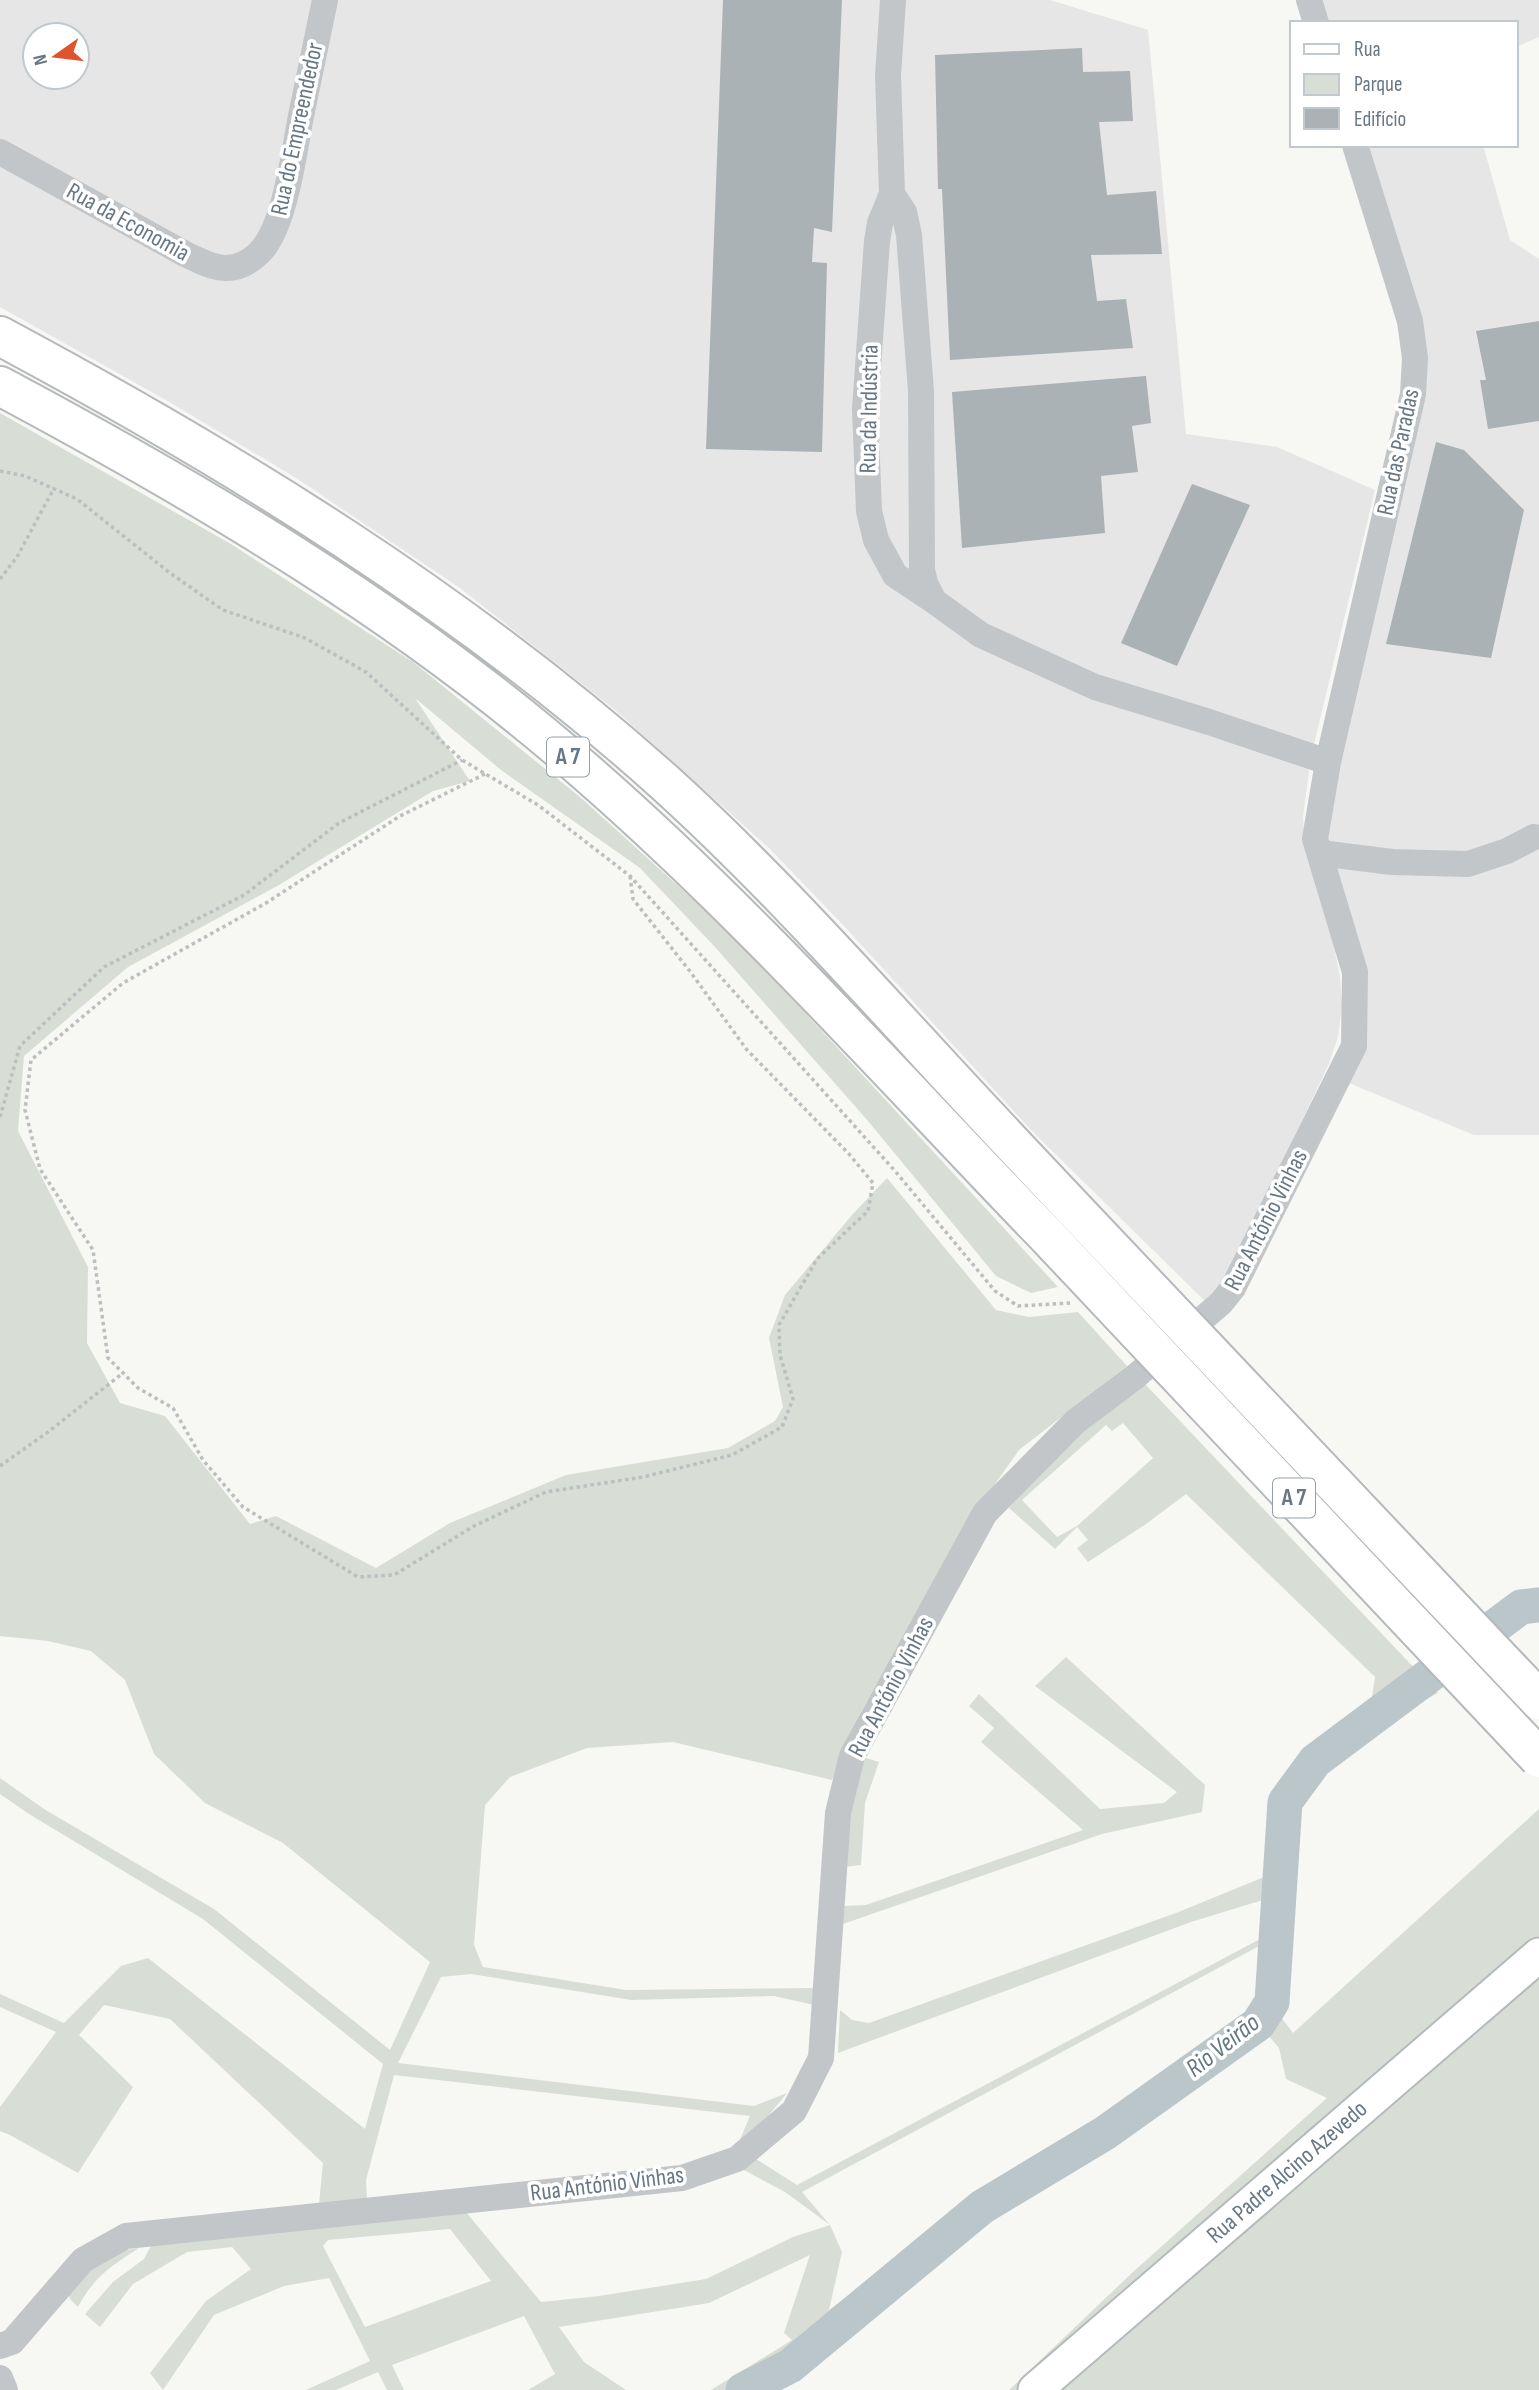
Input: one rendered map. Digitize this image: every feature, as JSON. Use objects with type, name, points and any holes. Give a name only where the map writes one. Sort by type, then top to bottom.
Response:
[{"type":"highway","name":"A 7","points":[[0,336],[217,457],[326,525],[451,609],[571,703],[661,779],[750,862],[1539,1700]]},
{"type":"highway","name":"A 7","points":[[0,386],[160,475],[323,575],[412,636],[562,752],[682,858],[1048,1237],[1539,1758]]},
{"type":"main road","name":"Rua Padre Alcino Azevedo","points":[[1035,2390],[1539,1955]]},
{"type":"street","name":"Rua do Empreendedor","points":[[258,254],[274,232],[286,190],[325,0]]},
{"type":"street","name":"Rua da Indústria","points":[[892,0],[888,76],[892,194],[880,223],[877,241],[865,409],[869,511],[876,540],[895,575],[981,635],[1095,687],[1328,762]]},
{"type":"street","points":[[1309,0],[1315,21]]},
{"type":"street","name":"Rua das Paradas","points":[[1328,762],[1413,394],[1415,358],[1410,321],[1355,147]]},
{"type":"street","name":"Rua da Economia","points":[[0,152],[214,268],[238,266],[258,254]]},
{"type":"street","name":"Rua da Indústria","points":[[892,194],[904,212],[909,235],[921,391],[922,570],[934,601]]},
{"type":"street","name":"Rua António Vinhas","points":[[0,2346],[12,2342],[83,2260],[126,2236],[682,2178],[737,2159],[794,2112],[821,2058],[838,1813],[852,1756],[985,1513],[1074,1422],[1136,1376],[1215,1309],[1233,1288],[1354,1046],[1355,972],[1315,839],[1328,762]]},
{"type":"street","points":[[1320,853],[1392,862],[1468,864],[1507,851],[1534,837]]},
{"type":"street","points":[[0,2378],[5,2390]]},
{"type":"path","points":[[0,471],[25,476],[77,499],[170,573],[223,610],[305,638],[366,672],[462,760],[538,805],[630,876],[895,1171],[995,1291],[1018,1306],[1075,1304]]},
{"type":"path","points":[[0,579],[17,557],[54,488]]},
{"type":"path","points":[[0,1116],[20,1046],[104,967],[244,895],[339,823],[462,760]]},
{"type":"path","points":[[485,774],[400,817],[266,903],[123,983],[31,1060],[25,1110],[40,1169],[93,1250],[108,1358],[138,1388],[173,1408],[203,1460],[243,1507],[358,1577],[394,1575],[474,1526],[546,1492],[643,1477],[732,1455],[782,1427],[793,1399],[780,1356],[779,1325],[817,1259],[868,1211],[873,1183],[849,1154],[747,1050],[633,899],[630,876]]},
{"type":"path","points":[[0,1466],[123,1373]]},
{"type":"shaded area","points":[[0,0],[1050,0],[1148,30],[1186,434],[1277,447],[1375,490],[1311,757],[1303,817],[1305,851],[1332,937],[1340,977],[1342,1007],[1338,1037],[1328,1066],[1212,1308],[1032,1131],[769,848],[614,709],[460,588],[296,478],[171,403],[0,307]]},
{"type":"shaded area","points":[[1318,0],[1539,0],[1539,37],[1518,46],[1518,21],[1324,21]]},
{"type":"shaded area","points":[[1365,147],[1484,147],[1510,240],[1539,259],[1539,1135],[1474,1135],[1349,1083],[1357,1058],[1324,836],[1422,364]]},
{"type":"green space","points":[[0,413],[231,544],[413,662],[580,797],[739,941],[1058,1287],[1031,1293],[996,1276],[868,1121],[715,947],[640,868],[501,770],[415,698],[470,781],[433,791],[279,885],[128,967],[24,1056],[18,1131],[88,1267],[87,1343],[120,1403],[165,1416],[250,1524],[276,1516],[376,1568],[450,1523],[566,1475],[728,1448],[775,1421],[783,1407],[769,1338],[785,1295],[887,1178],[996,1310],[1029,1317],[1078,1312],[1127,1366],[1019,1450],[969,1521],[862,1710],[832,1780],[673,1742],[587,1748],[510,1777],[485,1805],[474,1945],[483,1967],[626,1990],[815,1988],[814,2005],[774,1996],[631,2000],[471,1974],[441,1977],[398,2063],[754,2106],[787,2093],[765,2120],[739,2142],[750,2116],[394,2075],[366,2180],[367,2200],[319,2204],[323,2163],[170,2019],[104,2005],[79,2035],[133,2087],[78,2173],[0,2131],[0,2107],[56,2032],[0,2007],[0,1994],[64,2023],[121,1966],[148,1958],[365,2129],[383,2064],[203,1919],[0,1794],[0,1778],[44,1809],[214,1909],[390,2050],[430,1962],[283,1843],[205,1803],[154,1754],[125,1680],[91,1651],[48,1641],[0,1636]]},
{"type":"green space","points":[[1145,1384],[1438,1693],[1388,1721],[1326,1762],[1295,1809],[1281,2017],[1293,2033],[1539,1809],[1539,1936],[1348,2109],[1017,2390],[1009,2390],[1133,2272],[1327,2098],[1286,2079],[1279,2048],[1263,2029],[1109,2139],[991,2212],[810,2365],[762,2390],[711,2390],[792,2340],[784,2333],[810,2255],[709,2303],[559,2327],[584,2362],[626,2390],[528,2390],[555,2374],[524,2316],[392,2365],[404,2390],[387,2390],[378,2372],[336,2390],[306,2390],[370,2361],[329,2278],[284,2286],[214,2315],[163,2390],[150,2373],[206,2301],[251,2269],[232,2247],[187,2252],[133,2284],[100,2327],[85,2314],[113,2282],[144,2259],[152,2244],[465,2211],[541,2302],[706,2279],[793,2237],[830,2225],[785,2192],[742,2169],[756,2159],[797,2185],[1262,1938],[1266,1899],[1191,1922],[838,2053],[840,2010],[852,2020],[869,2023],[1176,1913],[1269,1875],[1277,1799],[1313,1753],[1370,1709],[1375,1677],[1186,1494],[1088,1562],[1077,1548],[1088,1540],[1077,1527],[1055,1549],[1009,1508],[1018,1494],[1109,1406]],"holes":[[[1123,1423],[1153,1458],[1077,1526],[1057,1537],[1022,1500],[1106,1425],[1112,1431]],[[1261,1945],[1254,2018],[1107,2122],[985,2194],[829,2310],[842,2252],[830,2225],[802,2192]],[[450,2229],[491,2281],[365,2327],[323,2246],[328,2240]]]},
{"type":"green space","points":[[1066,1657],[1205,1785],[1202,1812],[1102,1834],[843,1924],[844,1906],[866,1905],[1083,1830],[981,1742],[994,1728],[969,1706],[979,1694],[1100,1809],[1164,1803],[1177,1792],[1035,1686]]},
{"type":"green space","points":[[863,1757],[879,1762],[865,1803],[861,1865],[845,1867],[851,1805]]},
{"type":"green space","points":[[1539,1975],[1539,2390],[1056,2390]]},
{"type":"green space","points":[[139,2248],[104,2273],[78,2307],[70,2299],[68,2292],[100,2263],[118,2253]]},
{"type":"building","points":[[723,0],[842,0],[832,232],[814,228],[812,262],[827,263],[822,452],[706,449]]},
{"type":"building","points":[[1082,48],[1083,72],[1130,71],[1133,121],[1099,122],[1107,195],[1156,191],[1162,254],[1091,255],[1097,301],[1126,299],[1133,348],[950,360],[942,189],[938,189],[935,55]]},
{"type":"building","points":[[1539,321],[1539,421],[1488,429],[1480,380],[1486,380],[1476,331]]},
{"type":"building","points":[[1146,376],[1151,423],[1132,426],[1138,472],[1101,476],[1105,533],[962,548],[952,392]]},
{"type":"building","points":[[1436,442],[1464,450],[1524,510],[1491,658],[1386,644]]},
{"type":"building","points":[[1192,484],[1250,505],[1177,666],[1121,643]]},
{"type":"waterway","name":"Rio Veirão","points":[[743,2390],[790,2366],[982,2207],[1105,2133],[1258,2024],[1272,2002],[1285,1802],[1315,1761],[1521,1607],[1539,1605]]}]
